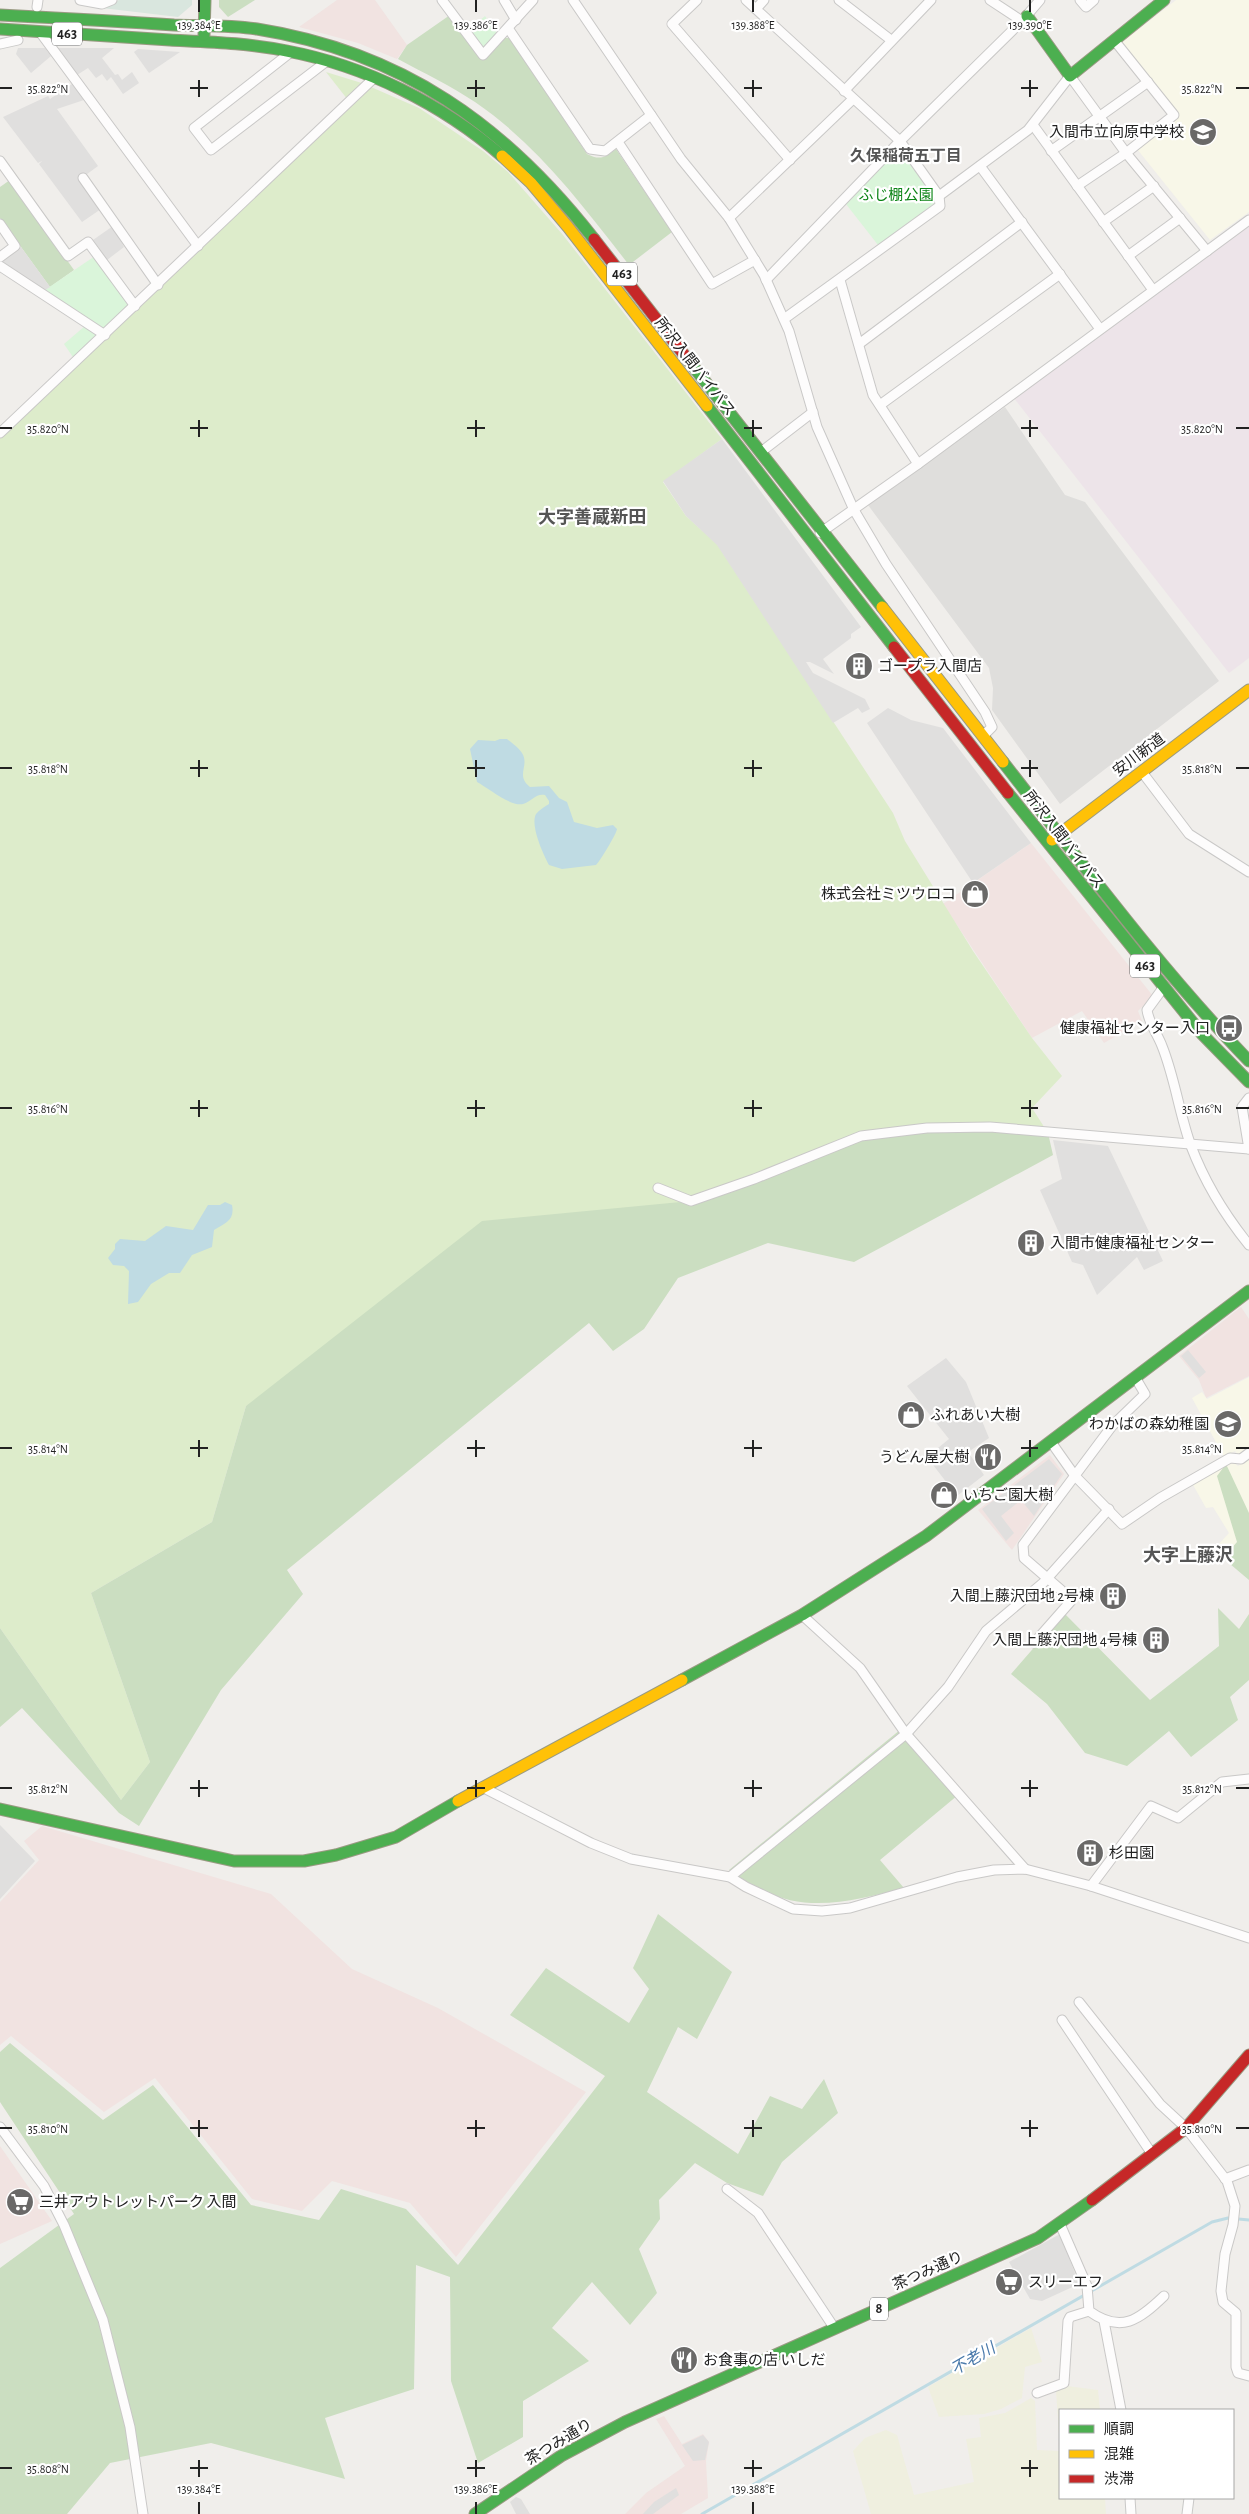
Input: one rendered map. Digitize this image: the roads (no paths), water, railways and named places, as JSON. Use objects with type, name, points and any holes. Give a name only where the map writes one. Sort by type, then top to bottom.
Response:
[{"type":"main road","points":[[204,42],[206,0]]},
{"type":"main road","points":[[1025,19],[1070,76],[1164,0]]},
{"type":"main road","name":"463","points":[[0,4],[38,3],[68,10],[78,19]]},
{"type":"main road","name":"所沢入間バイパス","points":[[0,15],[255,29],[281,33],[350,51],[399,72],[442,95],[487,126],[526,160],[561,197],[984,735],[1157,959],[1209,1020],[1249,1061]]},
{"type":"main road","name":"463","points":[[0,29],[43,36]]},
{"type":"main road","name":"所沢入間バイパス","points":[[43,36],[134,38],[251,45],[327,60],[374,78],[435,107],[494,148],[519,171],[568,227],[1047,844],[1202,1034],[1249,1082]]},
{"type":"main road","name":"463","points":[[0,39],[18,40],[43,36]]},
{"type":"main road","name":"安川新道","points":[[1047,844],[1249,690]]},
{"type":"main road","points":[[0,1808],[234,1860],[271,1862],[336,1855],[396,1837],[482,1787],[802,1615],[926,1536],[1249,1291]]},
{"type":"main road","name":"茶つみ通り","points":[[475,2514],[561,2456],[593,2438],[1018,2248],[1060,2224],[1186,2128],[1249,2056]]},
{"type":"street","points":[[80,0],[102,4],[112,0]]},
{"type":"street","points":[[442,0],[483,55],[533,0]]},
{"type":"street","points":[[504,0],[516,20]]},
{"type":"street","points":[[573,0],[681,159],[729,218],[755,260],[784,319],[813,412],[854,510],[886,564],[985,712],[992,727],[984,735]]},
{"type":"street","points":[[746,0],[900,141],[939,196],[940,206],[784,319]]},
{"type":"street","points":[[756,10],[764,0]]},
{"type":"street","points":[[839,0],[891,40]]},
{"type":"street","points":[[844,91],[931,0]]},
{"type":"street","points":[[990,0],[1025,19]]},
{"type":"street","points":[[766,280],[900,141],[1025,19],[1040,0]]},
{"type":"street","points":[[1080,0],[1086,7],[1094,0]]},
{"type":"street","points":[[693,1],[672,24],[790,160]]},
{"type":"street","points":[[508,28],[590,149],[605,151],[651,115]]},
{"type":"street","points":[[43,36],[198,246]]},
{"type":"street","points":[[0,44],[18,40]]},
{"type":"street","points":[[1077,186],[1126,153],[1174,114],[1114,40]]},
{"type":"street","points":[[292,52],[194,128],[211,150],[327,60]]},
{"type":"street","points":[[939,196],[1028,130],[1070,76],[1126,153],[1207,251]]},
{"type":"street","points":[[0,433],[374,78]]},
{"type":"street","points":[[1052,151],[1148,82]]},
{"type":"street","points":[[729,218],[853,99]]},
{"type":"street","points":[[1033,124],[1153,290]]},
{"type":"street","points":[[618,142],[712,284],[755,260]]},
{"type":"street","points":[[0,161],[68,256],[88,242],[135,306]]},
{"type":"street","points":[[980,166],[1100,329]]},
{"type":"street","points":[[83,178],[158,284]]},
{"type":"street","points":[[1103,222],[1154,186]]},
{"type":"street","points":[[1128,256],[1180,218]]},
{"type":"street","points":[[810,541],[918,464],[1249,220]]},
{"type":"street","points":[[859,344],[1022,222]]},
{"type":"street","points":[[0,224],[15,246],[0,257]]},
{"type":"street","points":[[0,266],[105,335]]},
{"type":"street","points":[[880,404],[1060,274]]},
{"type":"street","points":[[840,280],[868,381],[880,404],[918,464]]},
{"type":"street","points":[[761,452],[813,412]]},
{"type":"street","points":[[1142,772],[1189,834],[1249,872]]},
{"type":"street","points":[[1163,988],[1147,1010],[1148,1019],[1162,1045],[1190,1145],[1206,1182],[1224,1213],[1249,1245]]},
{"type":"street","points":[[658,1188],[691,1201],[754,1179],[861,1136],[927,1128],[990,1127],[1249,1149],[1242,1107],[1249,1098]]},
{"type":"street","points":[[1034,1643],[1071,1601],[1024,1558],[1023,1546],[1112,1426],[1145,1394],[1135,1377]]},
{"type":"street","points":[[1050,1442],[1075,1476],[1122,1524],[1160,1498],[1230,1458],[1241,1459],[1249,1453]]},
{"type":"street","points":[[730,1877],[906,1734],[948,1688],[986,1631],[1047,1579],[1109,1509]]},
{"type":"street","points":[[802,1615],[860,1668],[906,1734],[1025,1869]]},
{"type":"street","points":[[1091,1886],[1151,1806],[1178,1818],[1222,1782],[1249,1779]]},
{"type":"street","points":[[482,1787],[591,1842],[632,1859],[730,1877],[753,1891],[793,1909],[822,1911],[850,1908],[887,1899],[957,1876],[994,1870],[1025,1869],[1091,1886],[1249,1938]]},
{"type":"street","points":[[1080,2002],[1160,2104],[1186,2128],[1225,2179],[1235,2206],[1233,2225],[1225,2254],[1221,2291],[1222,2302],[1236,2313],[1236,2367],[1238,2374],[1249,2376]]},
{"type":"street","points":[[1062,2020],[1152,2154]]},
{"type":"street","points":[[0,2127],[44,2186],[64,2225],[103,2320],[130,2427],[143,2514]]},
{"type":"street","points":[[1225,2179],[1249,2170]]},
{"type":"street","points":[[727,2189],[758,2213],[835,2329]]},
{"type":"street","points":[[1060,2224],[1087,2286],[1089,2311]]},
{"type":"street","points":[[1089,2311],[1104,2321],[1116,2324],[1128,2322],[1144,2314],[1164,2296]]},
{"type":"street","points":[[1037,2393],[1064,2384],[1068,2321],[1070,2317],[1089,2311]]},
{"type":"street","points":[[1104,2321],[1121,2409]]},
{"type":"street","points":[[1130,2499],[1131,2514]]},
{"type":"street","points":[[1187,2514],[1188,2499]]},
{"type":"water","points":[[507,739],[522,753],[525,762],[523,774],[526,783],[530,787],[549,786],[559,798],[567,802],[574,822],[597,828],[613,825],[617,829],[608,848],[596,865],[562,869],[549,865],[541,847],[535,825],[536,814],[549,804],[545,795],[536,796],[523,804],[512,803],[477,782],[470,749],[478,740],[495,741]]},
{"type":"water","points":[[225,1202],[232,1205],[231,1218],[214,1230],[212,1247],[192,1255],[180,1273],[169,1273],[151,1284],[138,1302],[128,1304],[129,1271],[124,1266],[113,1265],[108,1258],[115,1249],[115,1244],[120,1239],[145,1241],[166,1226],[193,1230],[208,1205],[220,1205]]},
{"type":"waterway","name":"不老川","points":[[702,2514],[1212,2222],[1228,2218],[1249,2220]]},
{"type":"place","name":"入間市立向原中学校","points":[[1203,132]]},
{"type":"place","name":"ゴープラ入間店","points":[[859,666]]},
{"type":"place","name":"株式会社ミツウロコ","points":[[975,894]]},
{"type":"place","name":"健康福祉センター入口","points":[[1229,1028]]},
{"type":"place","name":"入間市健康福祉センター","points":[[1031,1243]]},
{"type":"place","name":"ふれあい大樹","points":[[911,1415]]},
{"type":"place","name":"わかばの森幼稚園","points":[[1228,1424]]},
{"type":"place","name":"うどん屋大樹","points":[[988,1457]]},
{"type":"place","name":"いちご園大樹","points":[[944,1495]]},
{"type":"place","name":"入間上藤沢団地 2号棟","points":[[1113,1596]]},
{"type":"place","name":"入間上藤沢団地 4号棟","points":[[1156,1640]]},
{"type":"place","name":"杉田園","points":[[1090,1853]]},
{"type":"place","name":"三井アウトレットパーク 入間","points":[[20,2202]]},
{"type":"place","name":"スリーエフ","points":[[1009,2282]]},
{"type":"place","name":"お食事の店 いしだ","points":[[684,2360]]},
{"type":"district","name":"久保稲荷五丁目","points":[[906,156]]},
{"type":"district","name":"大字善蔵新田","points":[[592,518]]},
{"type":"district","name":"大字上藤沢","points":[[1188,1556]]},
{"type":"park label","name":"ふじ棚公園","points":[[896,195]]}]
